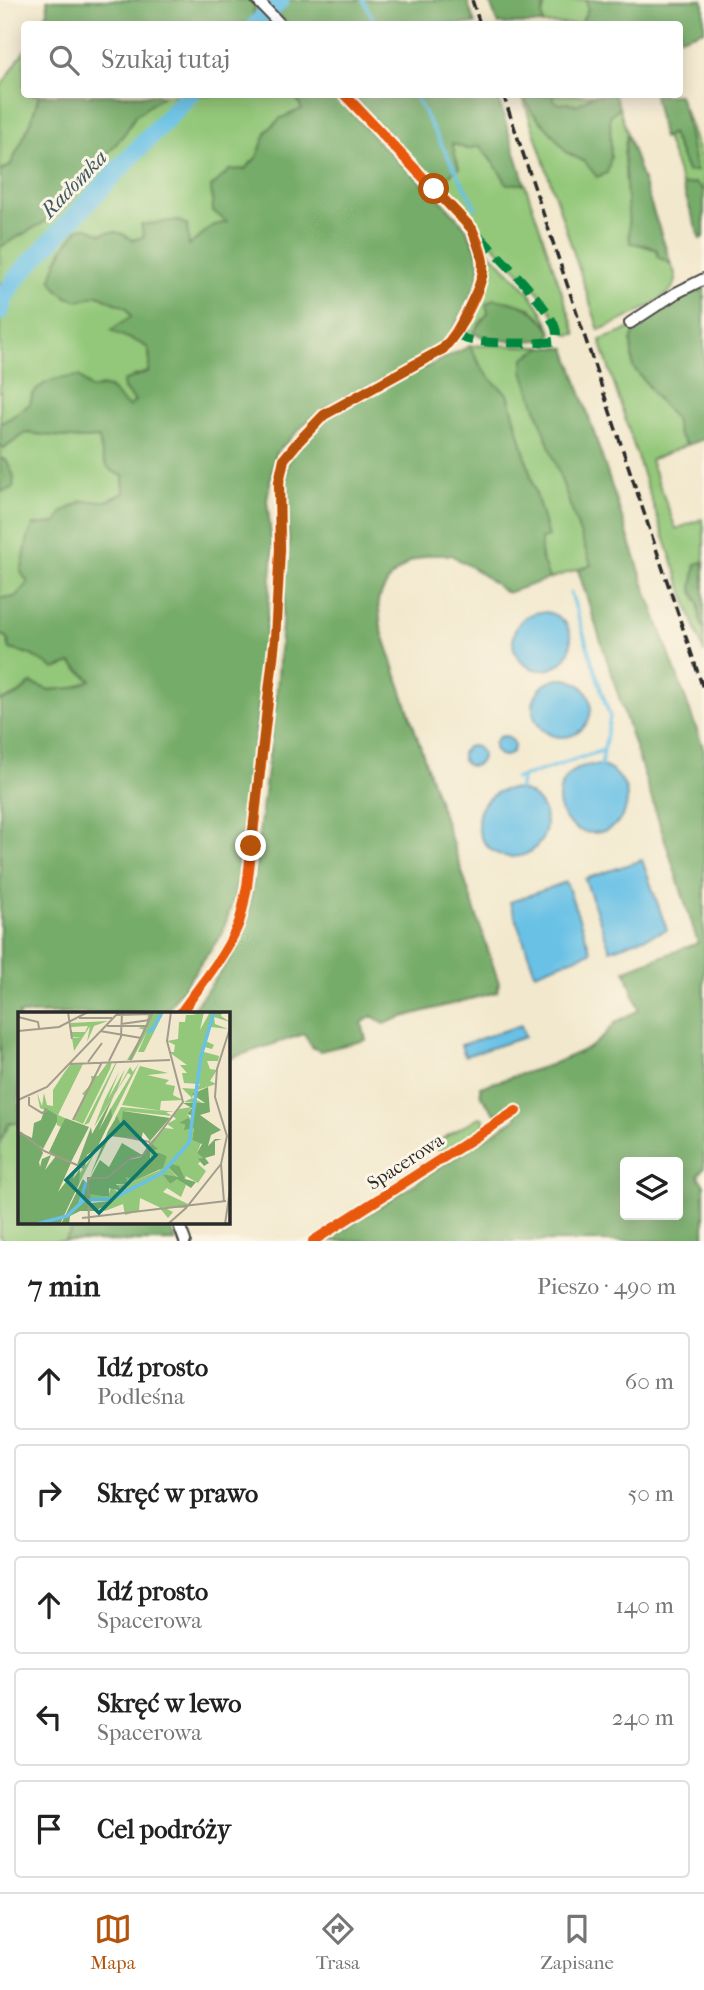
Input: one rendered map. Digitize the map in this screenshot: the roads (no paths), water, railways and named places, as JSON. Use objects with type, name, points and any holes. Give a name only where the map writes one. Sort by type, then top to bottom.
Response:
[{"type":"street","points":[[259,1],[277,21]]},
{"type":"street","points":[[181,1012],[233,937],[247,887],[275,640],[280,549],[279,482],[284,459],[324,415],[443,349],[457,332],[483,274],[480,250],[472,229],[349,98]]},
{"type":"street","points":[[630,323],[676,293],[704,279]]},
{"type":"street","name":"Spacerowa","points":[[313,1241],[516,1111]]},
{"type":"street","points":[[179,1224],[184,1241]]},
{"type":"water","points":[[542,612],[558,617],[566,625],[571,641],[566,657],[558,665],[542,670],[526,665],[518,657],[513,641],[518,625],[526,617]]},
{"type":"water","points":[[562,679],[573,681],[586,692],[591,708],[589,719],[578,732],[562,737],[551,735],[538,724],[533,708],[535,697],[546,684]]},
{"type":"water","points":[[504,736],[511,739],[514,746],[511,753],[504,756],[497,753],[494,746],[497,739]]},
{"type":"water","points":[[472,746],[479,749],[482,756],[479,763],[472,766],[465,763],[462,756],[465,749]]},
{"type":"water","points":[[593,765],[606,768],[617,775],[624,786],[627,799],[624,812],[617,823],[606,830],[593,833],[580,830],[569,823],[562,812],[559,799],[562,786],[569,775],[580,768]]},
{"type":"water","points":[[512,789],[525,792],[536,799],[543,810],[546,823],[543,836],[536,847],[525,854],[512,857],[499,854],[488,847],[481,836],[478,823],[481,810],[488,799],[499,792]]},
{"type":"water","points":[[642,860],[667,930],[610,950],[585,879]]},
{"type":"water","points":[[566,882],[591,952],[535,973],[510,902]]},
{"type":"water","points":[[521,1025],[525,1037],[465,1056],[461,1045]]},
{"type":"waterway","name":"Radomka","points":[[260,21],[280,0]]},
{"type":"waterway","points":[[363,0],[374,21]]},
{"type":"waterway","name":"Radomka","points":[[0,311],[5,295],[18,276],[186,98]]},
{"type":"waterway","points":[[416,98],[476,208]]},
{"type":"waterway","points":[[571,593],[591,658]]},
{"type":"waterway","points":[[592,661],[610,717],[601,766]]},
{"type":"waterway","points":[[540,771],[604,750]]},
{"type":"waterway","points":[[515,779],[537,772]]},
{"type":"waterway","points":[[519,789],[522,778]]},
{"type":"railway","points":[[472,0],[479,21]]},
{"type":"railway","points":[[504,98],[704,691]]}]
